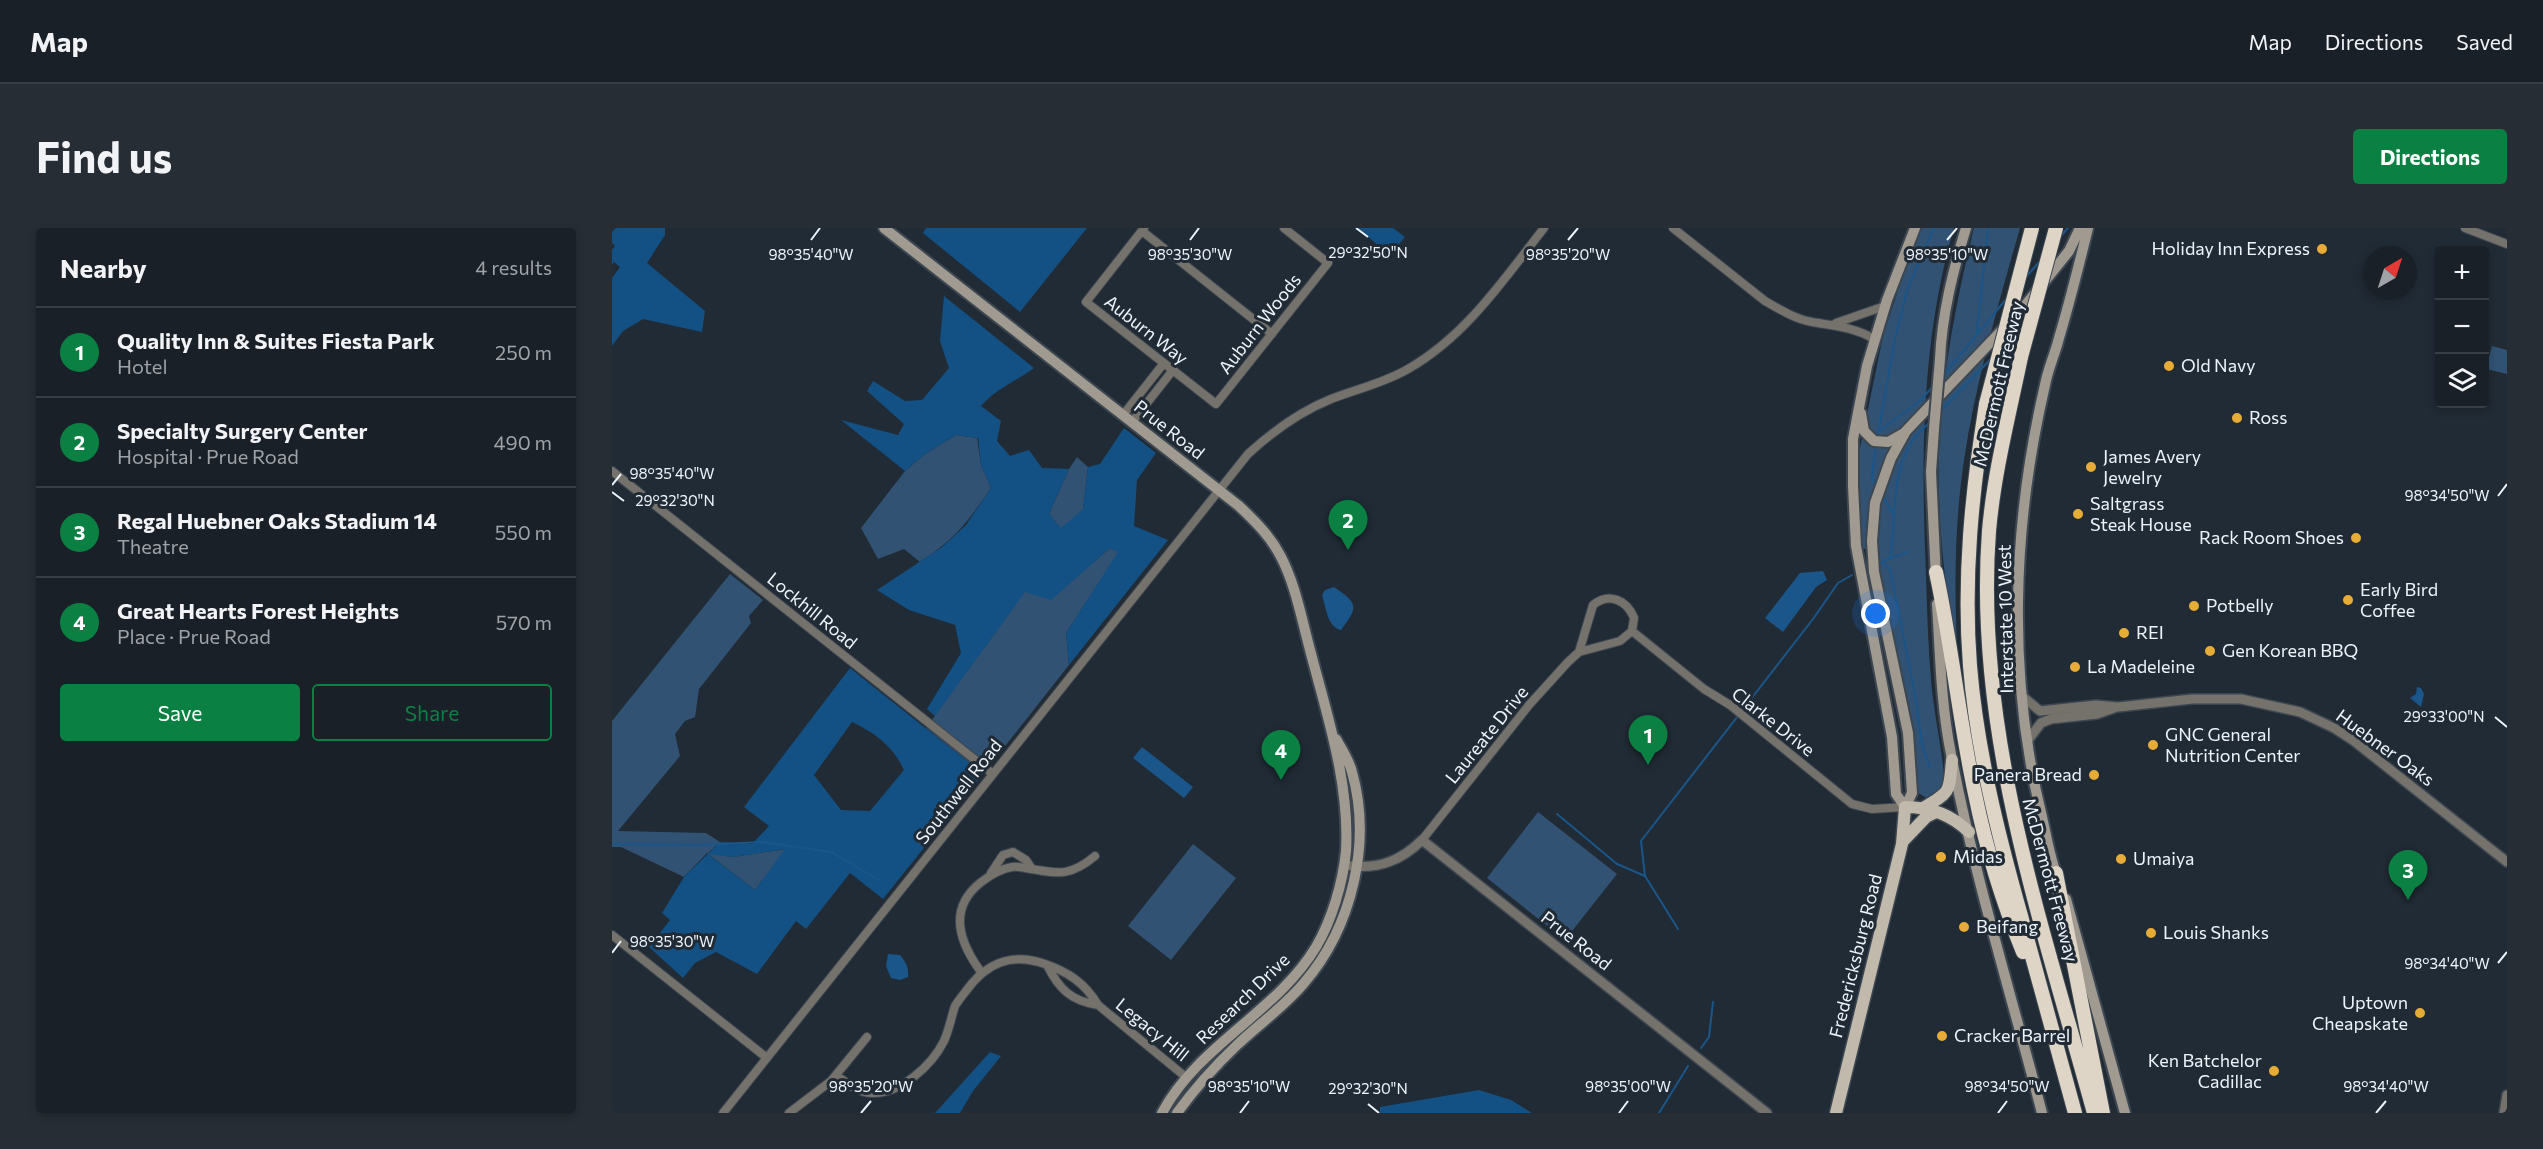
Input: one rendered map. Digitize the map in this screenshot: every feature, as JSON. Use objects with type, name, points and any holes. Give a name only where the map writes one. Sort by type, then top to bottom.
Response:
[{"type":"highway","name":"McDermott Freeway","points":[[2032,228],[1986,404],[1977,464],[1967,564],[1970,666],[1982,759],[1995,820],[2075,1113]]},
{"type":"highway","name":"McDermott Freeway","points":[[2056,228],[2021,357],[1996,478],[1989,531],[1987,596],[1994,705],[2011,806],[2094,1113]]},
{"type":"highway","points":[[1936,572],[1947,623],[1975,793],[1992,862],[2009,918],[2047,1011]]},
{"type":"highway","points":[[2056,873],[2103,1113]]},
{"type":"main road","name":"Prue Road","points":[[884,228],[1128,418],[1262,528],[1280,556],[1293,587],[1331,729],[1345,805],[1344,865]]},
{"type":"main road","name":"Fredericksburg Road","points":[[1905,807],[1896,794],[1892,737],[1856,546],[1853,440],[1859,401],[1874,339],[1915,228]]},
{"type":"main road","points":[[1966,228],[1952,274],[1941,336],[1931,472],[1943,703],[1952,760],[1969,832],[2042,1113]]},
{"type":"main road","name":"Fredericksburg Road","points":[[1836,1113],[1903,841],[1905,807],[1912,793],[1908,733],[1874,572],[1872,541],[1875,503],[1891,458],[1906,431],[2024,307],[2069,251],[2080,228]]},
{"type":"main road","name":"Interstate 10 West","points":[[2088,228],[2045,383],[2027,480],[2018,580],[2019,660],[2028,740],[2039,804],[2056,873],[2071,912],[2125,1113]]},
{"type":"main road","points":[[1859,401],[1864,431],[1874,441],[1888,442],[1906,431]]},
{"type":"main road","name":"Prue Road","points":[[1331,729],[1352,773],[1360,830],[1357,867]]},
{"type":"main road","points":[[1903,841],[1945,796],[1949,787],[1952,760]]},
{"type":"main road","points":[[1905,807],[1949,815],[1969,832]]},
{"type":"main road","name":"Research Drive","points":[[1162,1113],[1187,1078],[1294,976],[1316,947],[1333,905],[1344,865]]},
{"type":"main road","name":"Research Drive","points":[[1175,1113],[1207,1075],[1293,994],[1322,960],[1333,940],[1346,906],[1357,867]]},
{"type":"main road","points":[[1238,1027],[1251,1026],[1286,996],[1293,994],[1296,985],[1314,958],[1316,947]]},
{"type":"main road","points":[[1175,1113],[1189,1084],[1187,1078],[1199,1074],[1232,1043],[1242,1040]]},
{"type":"street","name":"Auburn Woods","points":[[1216,404],[1328,263],[1284,228]]},
{"type":"street","name":"Southwell Road","points":[[723,1113],[1248,454],[1287,422],[1331,399],[1378,383],[1408,369],[1452,337],[1482,307],[1544,228]]},
{"type":"street","points":[[1673,228],[1765,301],[1810,321],[1856,329],[1874,339]]},
{"type":"street","points":[[2465,228],[2507,244]]},
{"type":"street","points":[[1143,230],[1272,334]]},
{"type":"street","name":"Auburn Way","points":[[1143,230],[1086,302],[1216,404]]},
{"type":"street","points":[[1834,324],[1867,315],[1885,306]]},
{"type":"street","points":[[1128,418],[1146,385],[1164,363]]},
{"type":"street","points":[[1128,418],[1155,392],[1173,370]]},
{"type":"street","points":[[1146,385],[1155,392]]},
{"type":"street","name":"Lockhill Road","points":[[612,471],[993,774]]},
{"type":"street","name":"Laureate Drive","points":[[1422,840],[1529,705],[1579,652],[1593,605],[1600,600],[1618,599],[1625,604],[1634,618],[1632,631]]},
{"type":"street","points":[[1579,652],[1620,641],[1632,631]]},
{"type":"street","name":"Clarke Drive","points":[[1632,631],[1704,689],[1735,709],[1852,804],[1872,809],[1905,807]]},
{"type":"street","name":"Huebner Oaks","points":[[2022,696],[2040,711],[2096,705],[2118,707],[2217,698],[2261,702],[2300,712],[2334,728],[2354,741],[2507,862]]},
{"type":"street","name":"Huebner Oaks","points":[[2028,740],[2041,723],[2051,719],[2097,714],[2118,707]]},
{"type":"street","points":[[1344,865],[1368,867],[1394,861],[1404,856],[1422,840]]},
{"type":"street","name":"Prue Road","points":[[1422,840],[1767,1113]]},
{"type":"street","points":[[836,1075],[856,1089],[873,1094],[908,1082],[928,1062],[944,1042],[956,1004],[981,972],[963,941],[959,914],[972,889],[991,873],[1003,855],[1013,852],[1026,860],[1032,869]]},
{"type":"street","points":[[991,873],[1014,867],[1065,874],[1081,867],[1095,856]]},
{"type":"street","points":[[612,935],[767,1058]]},
{"type":"street","name":"Legacy Hill","points":[[981,972],[1016,959],[1030,959],[1071,975],[1089,990],[1098,1005],[1187,1078]]},
{"type":"street","name":"Legacy Hill","points":[[1047,965],[1056,983],[1079,1002],[1098,1005]]},
{"type":"street","points":[[1061,987],[1071,975]]},
{"type":"street","points":[[789,1113],[836,1075],[867,1036]]},
{"type":"street","points":[[2504,1113],[2507,1095]]},
{"type":"shaded area","points":[[612,228],[665,228],[665,235],[647,263],[705,311],[702,332],[643,319],[623,331],[612,346],[612,278],[620,267],[614,262],[612,265],[612,250],[615,246],[612,243]]},
{"type":"shaded area","points":[[926,228],[1087,228],[1020,312],[923,233]]},
{"type":"shaded area","points":[[1357,228],[1393,228],[1405,237],[1390,255]]},
{"type":"shaded area","points":[[1922,228],[1954,228],[1935,314],[1926,400],[1924,531],[1928,641],[1932,694],[1945,788],[1928,799],[1917,792],[1913,740],[1875,548],[1862,549],[1859,515],[1860,448],[1883,336],[1912,248]]},
{"type":"shaded area","points":[[1974,228],[2020,228],[1981,372],[1964,460],[1956,552],[1957,644],[1954,643],[1943,561],[1939,507],[1940,425],[1949,351]]},
{"type":"shaded area","points":[[944,296],[1034,368],[999,390],[981,406],[1001,421],[997,441],[1010,456],[1029,450],[1042,468],[1069,469],[1049,514],[1061,528],[1083,509],[1088,467],[1100,464],[1124,428],[1156,453],[1137,480],[1134,526],[1168,540],[1069,665],[1066,633],[1118,552],[1110,548],[1051,600],[1025,592],[935,716],[927,709],[961,653],[955,625],[909,610],[877,590],[942,547],[966,525],[991,488],[981,465],[978,438],[956,435],[925,454],[905,471],[841,420],[898,435],[904,424],[867,391],[873,381],[905,401],[922,400],[949,368],[940,341]]},
{"type":"shaded area","points":[[2492,346],[2507,350],[2507,374],[2489,370]]},
{"type":"shaded area","points":[[956,435],[977,438],[981,465],[991,488],[960,529],[920,562],[904,549],[878,559],[861,528],[905,471],[925,454]]},
{"type":"shaded area","points":[[1077,457],[1088,467],[1083,510],[1061,529],[1049,514],[1069,469]]},
{"type":"shaded area","points":[[1110,548],[1119,552],[1066,633],[1069,665],[983,774],[926,728],[1025,591],[1051,599]]},
{"type":"shaded area","points":[[1823,571],[1827,580],[1816,587],[1783,632],[1765,618],[1800,573]]},
{"type":"shaded area","points":[[730,574],[763,600],[749,616],[751,623],[699,689],[695,717],[685,721],[675,734],[680,756],[618,831],[706,833],[720,842],[708,853],[733,857],[786,849],[755,890],[707,853],[684,877],[621,847],[612,847],[612,721]]},
{"type":"shaded area","points":[[1334,587],[1352,602],[1353,606],[1351,616],[1341,630],[1330,621],[1322,595],[1325,590]]},
{"type":"shaded area","points":[[850,668],[983,774],[883,899],[850,873],[806,929],[796,921],[757,974],[716,952],[695,963],[683,978],[649,947],[670,920],[662,913],[684,877],[720,842],[752,844],[769,826],[744,807]],"holes":[[[852,722],[889,747],[904,770],[870,811],[841,810],[814,775]],[[785,849],[755,890],[708,854],[733,857]]]},
{"type":"shaded area","points":[[2417,687],[2421,688],[2424,694],[2421,707],[2410,698],[2416,694]]},
{"type":"shaded area","points":[[1142,747],[1193,787],[1184,798],[1133,758]]},
{"type":"shaded area","points":[[1538,812],[1617,874],[1565,940],[1487,878]]},
{"type":"shaded area","points":[[1193,844],[1236,878],[1171,960],[1128,926]]},
{"type":"shaded area","points":[[888,954],[900,955],[907,965],[908,977],[900,980],[891,978],[886,966]]},
{"type":"shaded area","points":[[990,1052],[1001,1056],[973,1091],[960,1113],[935,1113]]},
{"type":"shaded area","points":[[1479,1090],[1511,1100],[1532,1113],[1380,1113],[1380,1107]]},
{"type":"waterway","points":[[1879,430],[1894,343],[1907,290],[1934,228]]},
{"type":"waterway","points":[[1977,332],[1988,228]]},
{"type":"waterway","points":[[2060,237],[2068,228]]},
{"type":"waterway","points":[[2025,278],[2041,260]]},
{"type":"waterway","points":[[1942,377],[2007,298]]},
{"type":"waterway","points":[[2009,341],[2021,328]]},
{"type":"waterway","points":[[1939,412],[1992,358]]},
{"type":"waterway","points":[[1878,436],[1878,432],[1921,400],[1934,385]]},
{"type":"waterway","points":[[1890,558],[1899,473],[1912,442],[1931,421]]},
{"type":"waterway","points":[[1875,450],[1872,478],[1875,483]]},
{"type":"waterway","points":[[1884,498],[1893,514]]},
{"type":"waterway","points":[[1883,561],[1908,552]]},
{"type":"waterway","points":[[1881,562],[1890,569],[1914,689],[1923,749],[1930,767]]},
{"type":"waterway","points":[[1678,929],[1645,876],[1641,841],[1813,619],[1838,583],[1852,575]]},
{"type":"waterway","points":[[1557,814],[1617,864],[1645,876]]},
{"type":"waterway","points":[[612,844],[700,845],[762,842],[831,852],[879,880]]},
{"type":"waterway","points":[[1701,1048],[1709,1037],[1713,1002]]},
{"type":"waterway","points":[[1659,1113],[1688,1066]]},
{"type":"place","name":"Holiday Inn Express","points":[[2322,249]]},
{"type":"place","name":"Old Navy","points":[[2169,366]]},
{"type":"place","name":"Ross","points":[[2237,418]]},
{"type":"place","name":"James Avery Jewelry","points":[[2091,467]]},
{"type":"place","name":"Saltgrass Steak House","points":[[2078,514]]},
{"type":"place","name":"Rack Room Shoes","points":[[2356,538]]},
{"type":"place","name":"Specialty Surgery Center","points":[[1348,550]]},
{"type":"place","name":"Early Bird Coffee","points":[[2348,600]]},
{"type":"place","name":"Potbelly","points":[[2194,606]]},
{"type":"place","name":"REI","points":[[2124,633]]},
{"type":"place","name":"Gen Korean BBQ","points":[[2210,651]]},
{"type":"place","name":"La Madeleine","points":[[2075,667]]},
{"type":"place","name":"GNC General Nutrition Center","points":[[2153,745]]},
{"type":"place","name":"Quality Inn & Suites Fiesta Park","points":[[1648,765]]},
{"type":"place","name":"Panera Bread","points":[[2094,775]]},
{"type":"place","name":"Great Hearts Forest Heights","points":[[1281,780]]},
{"type":"place","name":"Midas","points":[[1941,857]]},
{"type":"place","name":"Umaiya","points":[[2121,859]]},
{"type":"place","name":"Regal Huebner Oaks Stadium 14","points":[[2408,900]]},
{"type":"place","name":"Beifang","points":[[1964,927]]},
{"type":"place","name":"Louis Shanks","points":[[2151,933]]},
{"type":"place","name":"Uptown Cheapskate","points":[[2420,1013]]},
{"type":"place","name":"Cracker Barrel","points":[[1942,1036]]},
{"type":"place","name":"Ken Batchelor Cadillac","points":[[2274,1071]]}]
